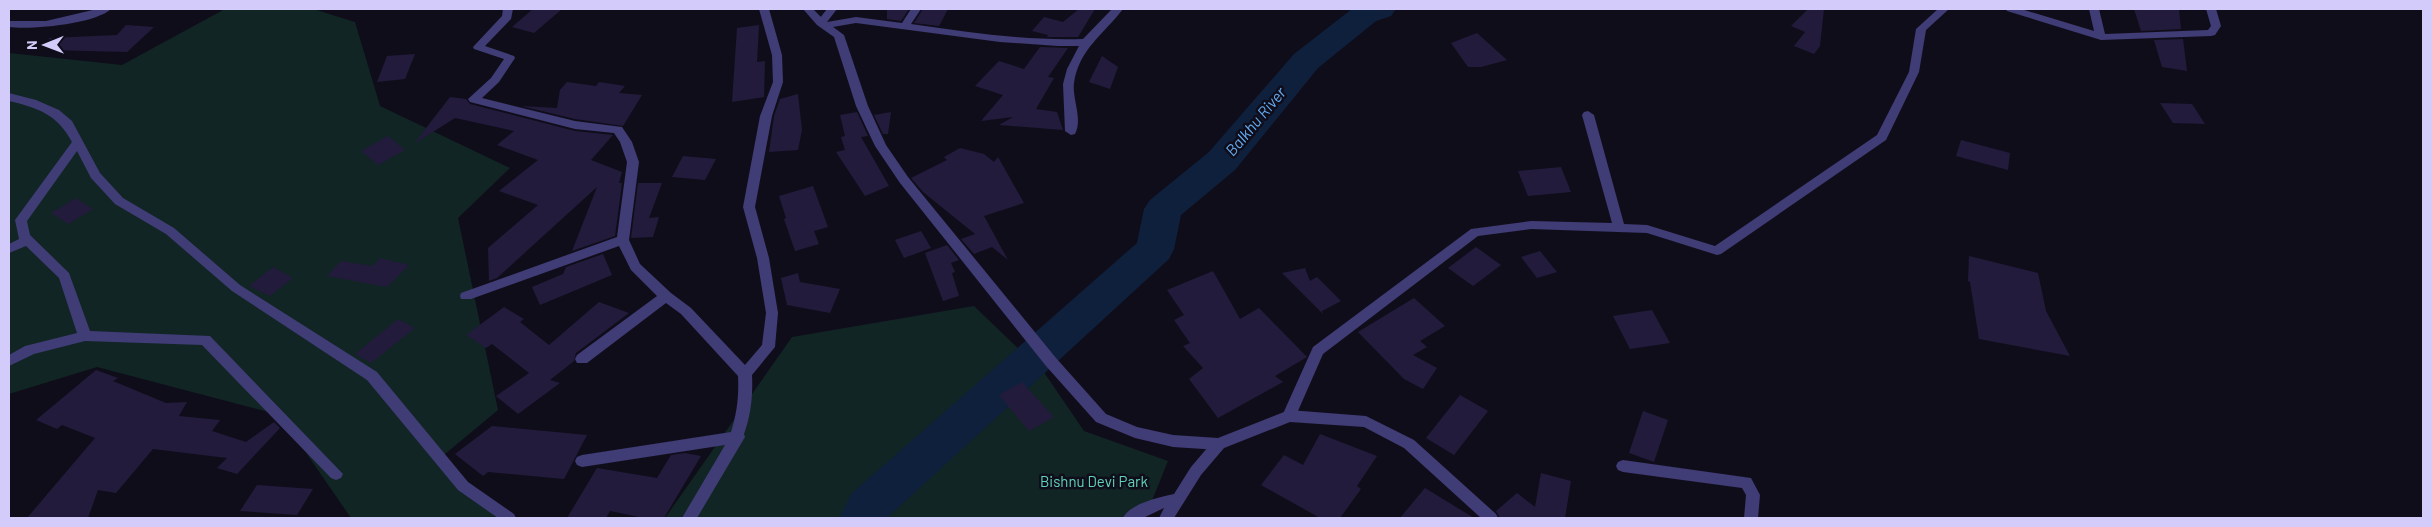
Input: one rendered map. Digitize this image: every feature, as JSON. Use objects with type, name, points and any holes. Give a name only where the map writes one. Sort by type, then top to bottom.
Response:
[{"type":"street","points":[[9,24],[26,26],[60,23],[106,9]]},
{"type":"street","points":[[508,9],[507,17],[478,47],[510,58],[495,80],[474,100],[575,125],[618,130],[626,142],[633,162],[623,240],[635,267],[666,296],[686,311],[746,374],[747,386],[738,437],[689,518]]},
{"type":"street","points":[[746,374],[768,346],[772,313],[763,258],[749,207],[766,116],[778,82],[777,55],[764,9]]},
{"type":"street","points":[[808,9],[839,35],[851,78],[881,146],[904,180],[1051,362],[1101,418],[1135,432],[1173,441],[1219,444],[1289,416],[1366,422],[1409,444],[1491,518]]},
{"type":"street","points":[[824,24],[832,9]]},
{"type":"street","points":[[904,27],[916,9]]},
{"type":"street","points":[[1071,131],[1073,113],[1069,98],[1071,71],[1086,42],[1118,9]]},
{"type":"street","points":[[1289,416],[1318,351],[1475,232],[1531,225],[1647,229],[1717,251],[1882,137],[1914,72],[1922,29],[1944,9]]},
{"type":"street","points":[[2011,9],[2101,37],[2211,33],[2216,26],[2211,9]]},
{"type":"street","points":[[2094,9],[2101,37]]},
{"type":"street","points":[[824,24],[856,20],[1000,39],[1058,43],[1086,42]]},
{"type":"street","points":[[9,98],[32,103],[55,112],[68,124],[95,175],[114,197],[170,231],[236,288],[372,376],[463,486],[509,518]]},
{"type":"street","points":[[1588,115],[1619,228]]},
{"type":"street","points":[[78,141],[44,191],[21,220],[24,236],[65,276],[85,336]]},
{"type":"street","points":[[9,249],[28,240]]},
{"type":"street","points":[[466,296],[623,240]]},
{"type":"street","points":[[582,359],[666,296]]},
{"type":"street","points":[[9,361],[30,350],[85,336],[205,340],[336,474]]},
{"type":"street","points":[[582,461],[738,437]]},
{"type":"street","points":[[1166,518],[1196,471],[1219,444]]},
{"type":"street","points":[[1623,466],[1681,473],[1706,480],[1746,482],[1753,494],[1751,518]]},
{"type":"street","points":[[1130,518],[1155,504],[1178,499]]},
{"type":"green space","points":[[225,9],[313,9],[355,22],[380,106],[510,168],[458,218],[498,410],[439,459],[503,518],[351,518],[280,415],[97,367],[9,394],[9,53],[122,65]]},
{"type":"green space","name":"Bishnu Devi Park","points":[[974,306],[1022,352],[1039,365],[1084,431],[1168,461],[1145,518],[665,518],[792,337]]},
{"type":"building","points":[[533,9],[562,9],[534,33],[512,27]]},
{"type":"building","points":[[887,9],[909,9],[901,21],[887,19]]},
{"type":"building","points":[[923,9],[948,9],[939,26],[914,23]]},
{"type":"building","points":[[1079,9],[1095,9],[1078,37],[1047,37],[1048,35],[1032,31],[1044,17],[1063,22]]},
{"type":"building","points":[[1808,9],[1824,9],[1820,46],[1814,54],[1794,46],[1805,32],[1791,26]]},
{"type":"building","points":[[2134,9],[2179,9],[2181,29],[2141,31]]},
{"type":"building","points":[[126,25],[154,27],[127,52],[49,50],[49,38],[117,35]]},
{"type":"building","points":[[759,25],[757,62],[765,61],[764,97],[732,102],[737,28]]},
{"type":"building","points":[[1477,33],[1507,60],[1481,67],[1468,67],[1451,43]]},
{"type":"building","points":[[2183,39],[2187,71],[2162,67],[2154,40]]},
{"type":"building","points":[[1040,47],[1068,48],[1048,77],[1054,78],[1036,109],[1057,112],[1063,130],[999,125],[1013,117],[981,121],[1003,95],[975,86],[999,61],[1024,69]]},
{"type":"building","points":[[415,54],[405,79],[377,82],[387,56]]},
{"type":"building","points":[[1102,56],[1118,67],[1110,89],[1089,82]]},
{"type":"building","points":[[567,82],[596,86],[599,82],[625,86],[619,93],[642,95],[623,126],[575,119],[521,106],[557,108],[560,90]]},
{"type":"building","points":[[798,94],[802,130],[798,150],[769,152],[774,116],[780,99]]},
{"type":"building","points":[[450,97],[466,99],[470,104],[575,131],[613,135],[591,160],[622,172],[619,183],[622,183],[615,236],[572,251],[597,187],[497,278],[489,281],[488,248],[538,205],[499,191],[538,160],[497,145],[514,131],[455,118],[417,142]]},
{"type":"building","points":[[2160,103],[2192,104],[2205,124],[2173,123]]},
{"type":"building","points":[[857,112],[868,136],[861,137],[889,186],[865,196],[836,152],[845,150],[841,137],[845,136],[840,115]]},
{"type":"building","points":[[891,112],[888,134],[883,134],[874,115]]},
{"type":"building","points":[[388,136],[405,150],[378,165],[361,151]]},
{"type":"building","points":[[1961,140],[2010,153],[2008,170],[1956,156]]},
{"type":"building","points":[[960,148],[984,154],[994,162],[998,157],[1024,203],[984,216],[1008,260],[992,247],[974,254],[961,239],[975,234],[923,192],[911,178],[947,160],[944,157]]},
{"type":"building","points":[[683,156],[716,159],[705,180],[672,177]]},
{"type":"building","points":[[1561,167],[1571,192],[1528,196],[1518,171]]},
{"type":"building","points":[[638,183],[662,183],[649,218],[659,217],[653,237],[631,238]]},
{"type":"building","points":[[813,186],[828,227],[814,231],[819,244],[795,251],[784,219],[786,218],[779,196]]},
{"type":"building","points":[[76,198],[93,209],[68,224],[51,213]]},
{"type":"building","points":[[921,231],[931,248],[904,258],[895,240]]},
{"type":"building","points":[[947,245],[959,260],[951,263],[955,272],[952,273],[959,296],[943,301],[925,253]]},
{"type":"building","points":[[1476,247],[1501,265],[1473,286],[1448,268]]},
{"type":"building","points":[[1540,251],[1557,272],[1537,278],[1521,257]]},
{"type":"building","points":[[603,254],[612,275],[540,305],[532,287],[563,274],[566,267]]},
{"type":"building","points":[[1969,256],[2038,273],[2046,311],[2070,356],[1979,339],[1970,282],[1968,281]]},
{"type":"building","points":[[380,258],[409,265],[387,287],[327,276],[341,261],[373,266]]},
{"type":"building","points":[[273,267],[293,278],[270,296],[249,286]]},
{"type":"building","points":[[1305,268],[1310,281],[1317,277],[1341,301],[1322,311],[1323,314],[1282,273]]},
{"type":"building","points":[[1213,271],[1240,319],[1259,308],[1307,357],[1275,376],[1283,382],[1218,418],[1189,379],[1203,368],[1183,346],[1190,343],[1174,320],[1184,315],[1167,290]]},
{"type":"building","points":[[798,273],[800,282],[840,289],[830,313],[787,305],[781,278]]},
{"type":"building","points":[[1414,298],[1445,326],[1420,341],[1427,347],[1413,355],[1437,368],[1423,389],[1404,379],[1358,332]]},
{"type":"building","points":[[599,302],[629,313],[576,353],[574,361],[550,380],[560,383],[518,414],[496,396],[529,373],[492,344],[486,348],[466,335],[504,307],[524,319],[520,322],[549,345]]},
{"type":"building","points":[[1652,310],[1670,343],[1630,349],[1613,316]]},
{"type":"building","points":[[398,319],[415,328],[371,363],[355,354]]},
{"type":"building","points":[[96,370],[118,378],[113,381],[166,403],[187,402],[179,416],[220,420],[212,431],[246,442],[274,422],[280,428],[237,474],[217,468],[227,458],[153,449],[116,493],[98,490],[88,518],[27,518],[95,438],[62,425],[57,429],[36,420]]},
{"type":"building","points":[[1022,382],[1054,417],[1029,431],[999,395]]},
{"type":"building","points":[[1460,395],[1488,411],[1454,455],[1426,438]]},
{"type":"building","points":[[1643,411],[1668,420],[1654,462],[1629,453]]},
{"type":"building","points":[[492,426],[587,435],[564,479],[488,472],[483,476],[455,454]]},
{"type":"building","points":[[1320,434],[1377,456],[1357,486],[1361,489],[1340,518],[1320,518],[1261,485],[1284,455],[1303,465]]},
{"type":"building","points":[[685,453],[701,456],[664,518],[644,518],[610,511],[606,518],[567,518],[597,468],[657,478],[671,455]]},
{"type":"building","points":[[1541,473],[1571,481],[1565,518],[1500,518],[1496,511],[1517,493],[1535,507]]},
{"type":"building","points":[[257,485],[313,489],[297,515],[240,511]]},
{"type":"building","points":[[1425,488],[1474,518],[1400,518]]},
{"type":"waterway","name":"Balkhu River","points":[[862,518],[868,507],[1155,249],[1163,209],[1222,161],[1306,61],[1365,14],[1380,9]]}]
